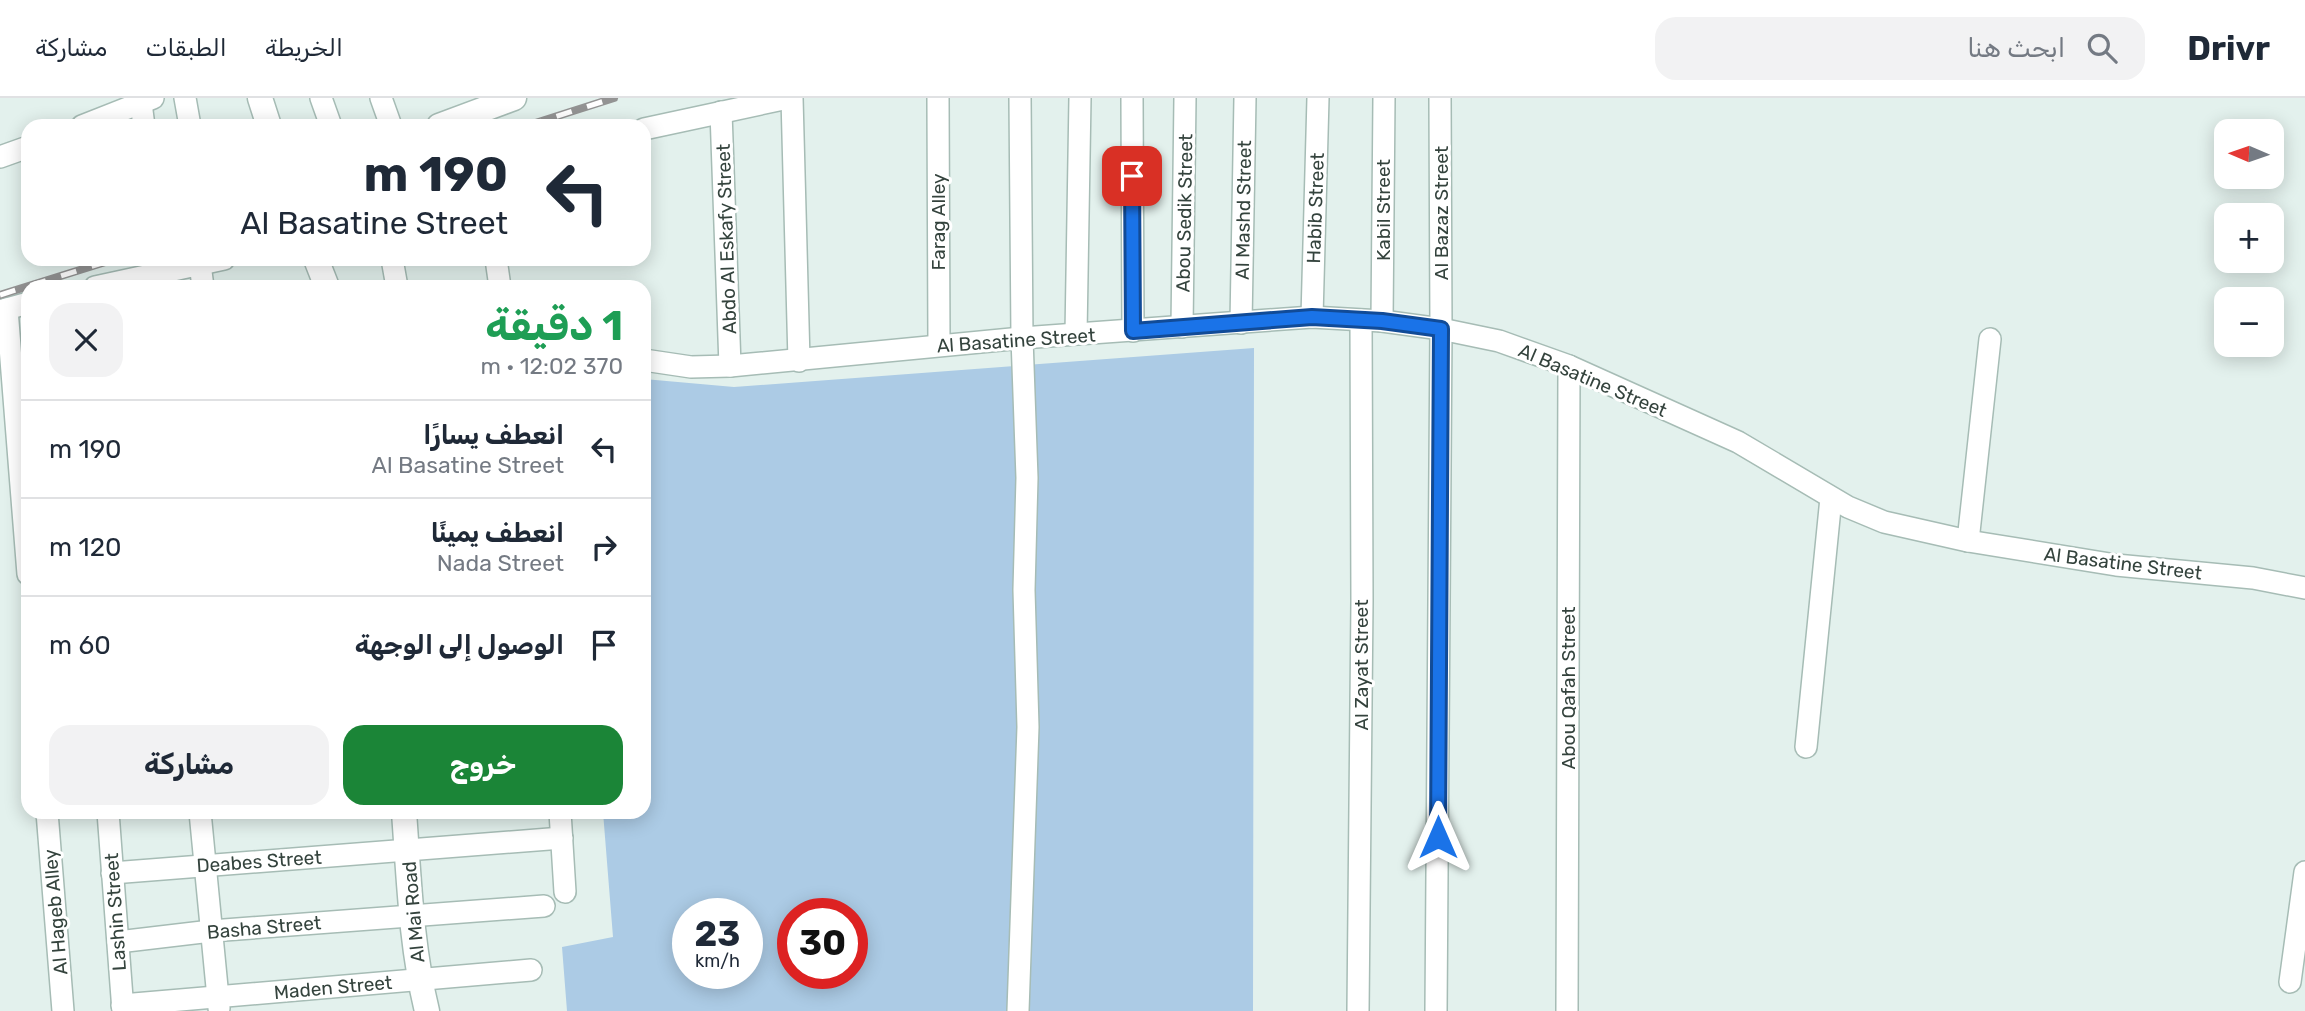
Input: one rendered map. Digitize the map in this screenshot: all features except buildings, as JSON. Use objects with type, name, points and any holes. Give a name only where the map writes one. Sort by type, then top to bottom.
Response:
[{"type":"street","points":[[185,98],[189,119]]},
{"type":"street","points":[[260,98],[267,119]]},
{"type":"street","points":[[321,98],[328,119]]},
{"type":"street","points":[[382,98],[389,119]]},
{"type":"street","points":[[651,127],[790,98],[799,360]]},
{"type":"street","name":"Farag Alley","points":[[937,98],[939,345]]},
{"type":"street","points":[[1018,1011],[1028,727],[1024,590],[1027,478],[1022,338],[1020,98]]},
{"type":"street","points":[[1076,334],[1080,98]]},
{"type":"street","points":[[1132,98],[1133,331]]},
{"type":"street","name":"Abou Sedik Street","points":[[1182,327],[1185,98]]},
{"type":"street","name":"Al Mashd Street","points":[[1241,323],[1245,98]]},
{"type":"street","name":"Habib Street","points":[[1312,317],[1318,98]]},
{"type":"street","name":"Kabil Street","points":[[1372,320],[1384,98]]},
{"type":"street","name":"Al Bazaz Street","points":[[1436,1011],[1440,98]]},
{"type":"street","points":[[457,119],[510,99]]},
{"type":"street","points":[[100,119],[147,100],[145,119]]},
{"type":"street","name":"Abdo Al Eskafy Street","points":[[721,112],[730,366]]},
{"type":"street","points":[[0,157],[21,150]]},
{"type":"street","points":[[153,280],[194,266]]},
{"type":"street","points":[[21,305],[4,310],[21,497]]},
{"type":"street","name":"Al Basatine Street","points":[[651,361],[691,367],[730,366],[1022,338],[1312,317],[1372,320],[1441,329],[1499,341],[1569,366],[1738,442],[1831,498],[1884,522],[1968,541],[2116,565],[2253,578],[2305,588]]},
{"type":"street","name":"Al Zayat Street","points":[[1358,1011],[1362,601],[1372,320]]},
{"type":"street","points":[[1968,541],[1990,339]]},
{"type":"street","name":"Abou Qafah Street","points":[[1567,1011],[1569,366]]},
{"type":"street","points":[[1806,747],[1831,498]]},
{"type":"street","name":"Al Hageb Alley","points":[[48,819],[63,1011]]},
{"type":"street","name":"Lashin Street","points":[[108,819],[123,1008]]},
{"type":"street","points":[[201,819],[218,1004]]},
{"type":"street","name":"Al Mai Road","points":[[405,819],[411,914],[419,979],[427,1011]]},
{"type":"street","points":[[561,819],[565,892]]},
{"type":"street","name":"Deabes Street","points":[[112,873],[562,838]]},
{"type":"street","points":[[2290,982],[2305,872]]},
{"type":"street","name":"Basha Street","points":[[118,942],[211,931],[411,914],[544,906]]},
{"type":"street","name":"Maden Street","points":[[123,1008],[218,1004],[419,979],[531,970]]},
{"type":"shaded area","points":[[1254,348],[1253,1011],[567,1011],[562,947],[613,937],[604,819],[651,819],[651,380],[734,387]]},
{"type":"railway","points":[[548,119],[614,98]]},
{"type":"railway","points":[[48,280],[93,266]]},
{"type":"railway","points":[[0,295],[21,288]]},
{"type":"route","points":[[1132,176],[1133,331],[1312,317],[1382,321],[1441,329],[1438,837]]}]
